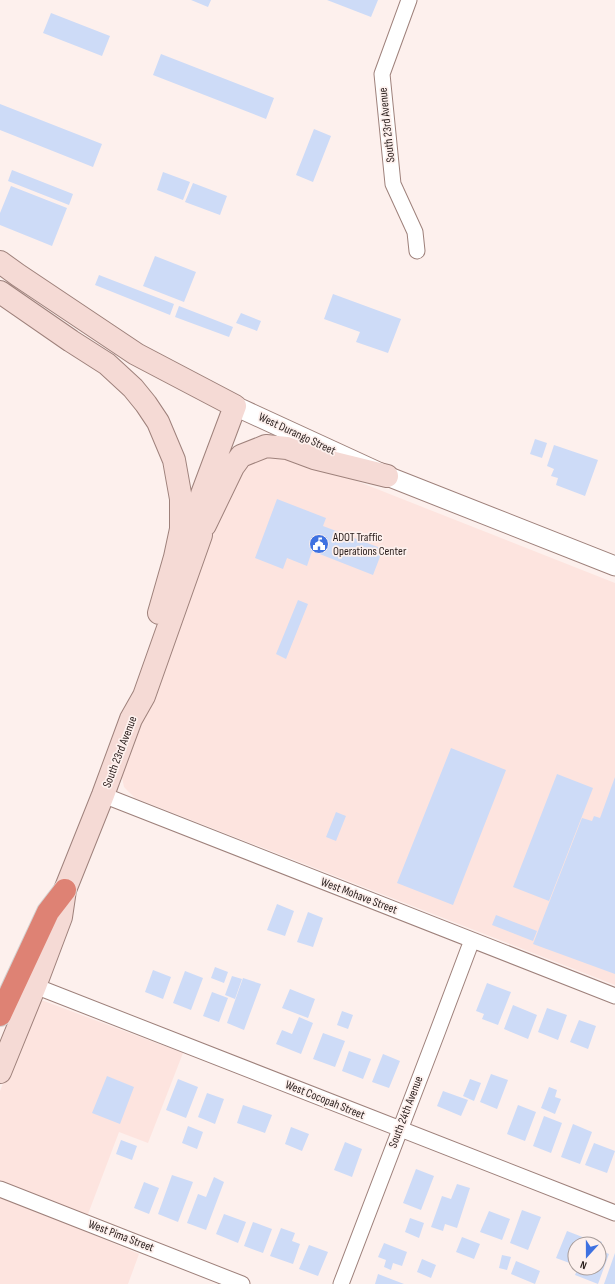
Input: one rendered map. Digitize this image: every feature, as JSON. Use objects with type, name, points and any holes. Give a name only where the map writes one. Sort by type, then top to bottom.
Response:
[{"type":"highway","points":[[0,1015],[48,912],[65,890]]},
{"type":"main road","name":"West Durango Street","points":[[0,262],[136,354],[235,406]]},
{"type":"main road","points":[[0,292],[107,364],[133,388],[158,422],[174,460],[181,499],[181,529],[175,557],[131,719]]},
{"type":"main road","name":"South 23rd Avenue","points":[[0,1072],[61,917],[65,890],[103,795],[131,719],[144,696],[200,535],[202,494],[235,406]]},
{"type":"main road","points":[[200,535],[233,467],[241,456],[266,446],[287,448],[314,458],[387,476]]},
{"type":"street","name":"South 23rd Avenue","points":[[408,0],[382,74],[393,184],[415,232],[417,251]]},
{"type":"street","name":"West Durango Street","points":[[235,406],[387,476],[615,566]]},
{"type":"street","name":"West Mohave Street","points":[[103,795],[615,996]]},
{"type":"street","name":"South 24th Avenue","points":[[341,1284],[472,940]]},
{"type":"street","name":"West Cocopah Street","points":[[35,986],[615,1213]]},
{"type":"street","name":"West Pima Street","points":[[0,1189],[242,1284]]},
{"type":"shaded area","points":[[261,454],[306,461],[615,583],[615,985],[135,798],[124,787],[121,772],[235,475]]},
{"type":"shaded area","points":[[36,998],[183,1053],[148,1143],[119,1132],[82,1230],[139,1254],[128,1284],[0,1284],[0,1091]]},
{"type":"building","points":[[191,0],[211,0],[208,7]]},
{"type":"building","points":[[327,0],[378,0],[371,17]]},
{"type":"building","points":[[51,13],[110,36],[102,56],[43,33]]},
{"type":"building","points":[[161,54],[274,98],[266,119],[153,75]]},
{"type":"building","points":[[0,104],[102,144],[93,167],[0,130]]},
{"type":"building","points":[[314,129],[331,136],[313,182],[296,175]]},
{"type":"building","points":[[12,170],[73,194],[69,205],[8,181]]},
{"type":"building","points":[[163,172],[190,182],[183,200],[157,190]]},
{"type":"building","points":[[193,183],[227,196],[220,215],[185,202]]},
{"type":"building","points":[[11,186],[67,208],[52,246],[0,225],[0,213]]},
{"type":"building","points":[[155,256],[196,272],[184,302],[143,286]]},
{"type":"building","points":[[99,275],[174,304],[170,315],[95,285]]},
{"type":"building","points":[[333,294],[401,319],[388,353],[356,342],[360,332],[324,319]]},
{"type":"building","points":[[179,306],[233,327],[229,337],[175,317]]},
{"type":"building","points":[[241,313],[261,321],[257,331],[236,323]]},
{"type":"building","points":[[535,439],[547,443],[542,458],[530,454]]},
{"type":"building","points":[[554,445],[598,460],[585,496],[556,485],[558,478],[551,476],[554,469],[547,466]]},
{"type":"building","points":[[277,499],[326,518],[323,526],[383,549],[373,575],[312,551],[307,566],[287,558],[283,569],[255,558]]},
{"type":"building","points":[[298,600],[308,604],[286,659],[276,654]]},
{"type":"building","points":[[451,748],[506,770],[453,905],[397,883]]},
{"type":"building","points":[[557,774],[593,788],[549,901],[513,887]]},
{"type":"building","points":[[615,777],[615,974],[533,944],[582,818],[592,821],[594,816],[600,818]]},
{"type":"building","points":[[336,812],[346,816],[336,841],[326,837]]},
{"type":"building","points":[[277,904],[294,911],[285,936],[267,930]]},
{"type":"building","points":[[308,912],[323,918],[313,947],[297,942]]},
{"type":"building","points":[[496,915],[537,931],[533,941],[492,925]]},
{"type":"building","points":[[215,967],[228,972],[224,983],[211,978]]},
{"type":"building","points":[[153,970],[171,977],[163,999],[145,992]]},
{"type":"building","points":[[185,971],[203,978],[191,1010],[173,1003]]},
{"type":"building","points":[[232,976],[242,979],[235,999],[225,995]]},
{"type":"building","points":[[243,978],[261,984],[244,1030],[227,1023]]},
{"type":"building","points":[[487,983],[511,992],[498,1025],[482,1019],[484,1014],[476,1011]]},
{"type":"building","points":[[290,989],[315,999],[308,1018],[282,1008]]},
{"type":"building","points":[[212,992],[228,998],[219,1022],[203,1016]]},
{"type":"building","points":[[513,1005],[537,1015],[528,1039],[504,1029]]},
{"type":"building","points":[[547,1008],[567,1015],[558,1040],[538,1032]]},
{"type":"building","points":[[342,1011],[353,1015],[348,1029],[337,1025]]},
{"type":"building","points":[[299,1017],[313,1023],[301,1054],[276,1044],[282,1030],[292,1034]]},
{"type":"building","points":[[579,1020],[596,1026],[588,1049],[570,1042]]},
{"type":"building","points":[[323,1033],[345,1041],[335,1067],[313,1059]]},
{"type":"building","points":[[349,1051],[371,1059],[363,1079],[342,1071]]},
{"type":"building","points":[[383,1054],[400,1061],[389,1088],[372,1082]]},
{"type":"building","points":[[491,1074],[508,1080],[497,1109],[480,1102]]},
{"type":"building","points":[[107,1076],[134,1087],[120,1124],[92,1113]]},
{"type":"building","points":[[178,1079],[198,1087],[186,1118],[166,1110]]},
{"type":"building","points":[[470,1079],[481,1083],[474,1101],[463,1096]]},
{"type":"building","points":[[549,1087],[557,1090],[555,1097],[561,1099],[555,1114],[541,1108]]},
{"type":"building","points":[[443,1091],[468,1100],[461,1116],[437,1106]]},
{"type":"building","points":[[207,1093],[224,1099],[215,1124],[198,1117]]},
{"type":"building","points":[[243,1105],[272,1115],[265,1133],[237,1123]]},
{"type":"building","points":[[518,1105],[536,1112],[525,1141],[507,1134]]},
{"type":"building","points":[[544,1116],[562,1123],[551,1153],[533,1146]]},
{"type":"building","points":[[573,1124],[592,1132],[580,1164],[561,1157]]},
{"type":"building","points":[[188,1126],[203,1132],[197,1149],[182,1143]]},
{"type":"building","points":[[291,1127],[309,1134],[302,1151],[285,1144]]},
{"type":"building","points":[[121,1140],[137,1146],[132,1160],[116,1154]]},
{"type":"building","points":[[345,1142],[362,1149],[352,1177],[334,1170]]},
{"type":"building","points":[[594,1143],[615,1151],[607,1173],[585,1165]]},
{"type":"building","points":[[416,1169],[434,1176],[421,1210],[403,1203]]},
{"type":"building","points":[[172,1175],[193,1182],[178,1222],[158,1214]]},
{"type":"building","points":[[214,1177],[224,1182],[206,1230],[187,1223],[198,1194],[206,1197]]},
{"type":"building","points":[[144,1182],[159,1188],[149,1214],[134,1208]]},
{"type":"building","points":[[457,1184],[470,1188],[457,1228],[445,1224],[443,1231],[431,1227],[442,1196],[451,1199]]},
{"type":"building","points":[[522,1210],[541,1217],[528,1250],[510,1243]]},
{"type":"building","points":[[489,1211],[510,1219],[502,1240],[480,1232]]},
{"type":"building","points":[[224,1214],[246,1222],[238,1243],[216,1234]]},
{"type":"building","points":[[410,1218],[424,1223],[419,1238],[405,1232]]},
{"type":"building","points":[[253,1222],[272,1229],[263,1253],[244,1246]]},
{"type":"building","points":[[281,1228],[295,1233],[292,1241],[300,1244],[293,1264],[270,1256]]},
{"type":"building","points":[[567,1231],[580,1236],[567,1236],[567,1262],[556,1258]]},
{"type":"building","points":[[462,1237],[480,1244],[474,1259],[456,1252]]},
{"type":"building","points":[[384,1243],[407,1252],[402,1266],[393,1263],[391,1270],[384,1267],[386,1260],[378,1257]]},
{"type":"building","points":[[309,1245],[328,1252],[318,1276],[299,1269]]},
{"type":"building","points":[[615,1253],[615,1284],[604,1284]]},
{"type":"building","points":[[502,1255],[511,1257],[507,1270],[499,1268]]},
{"type":"building","points":[[422,1259],[436,1265],[431,1278],[417,1272]]},
{"type":"building","points":[[516,1261],[540,1271],[535,1284],[511,1274]]},
{"type":"building","points":[[378,1274],[404,1284],[375,1284]]},
{"type":"building","points":[[578,1276],[601,1276],[598,1284]]},
{"type":"place","name":"ADOT Traffic Operations Center","points":[[319,544]]}]
